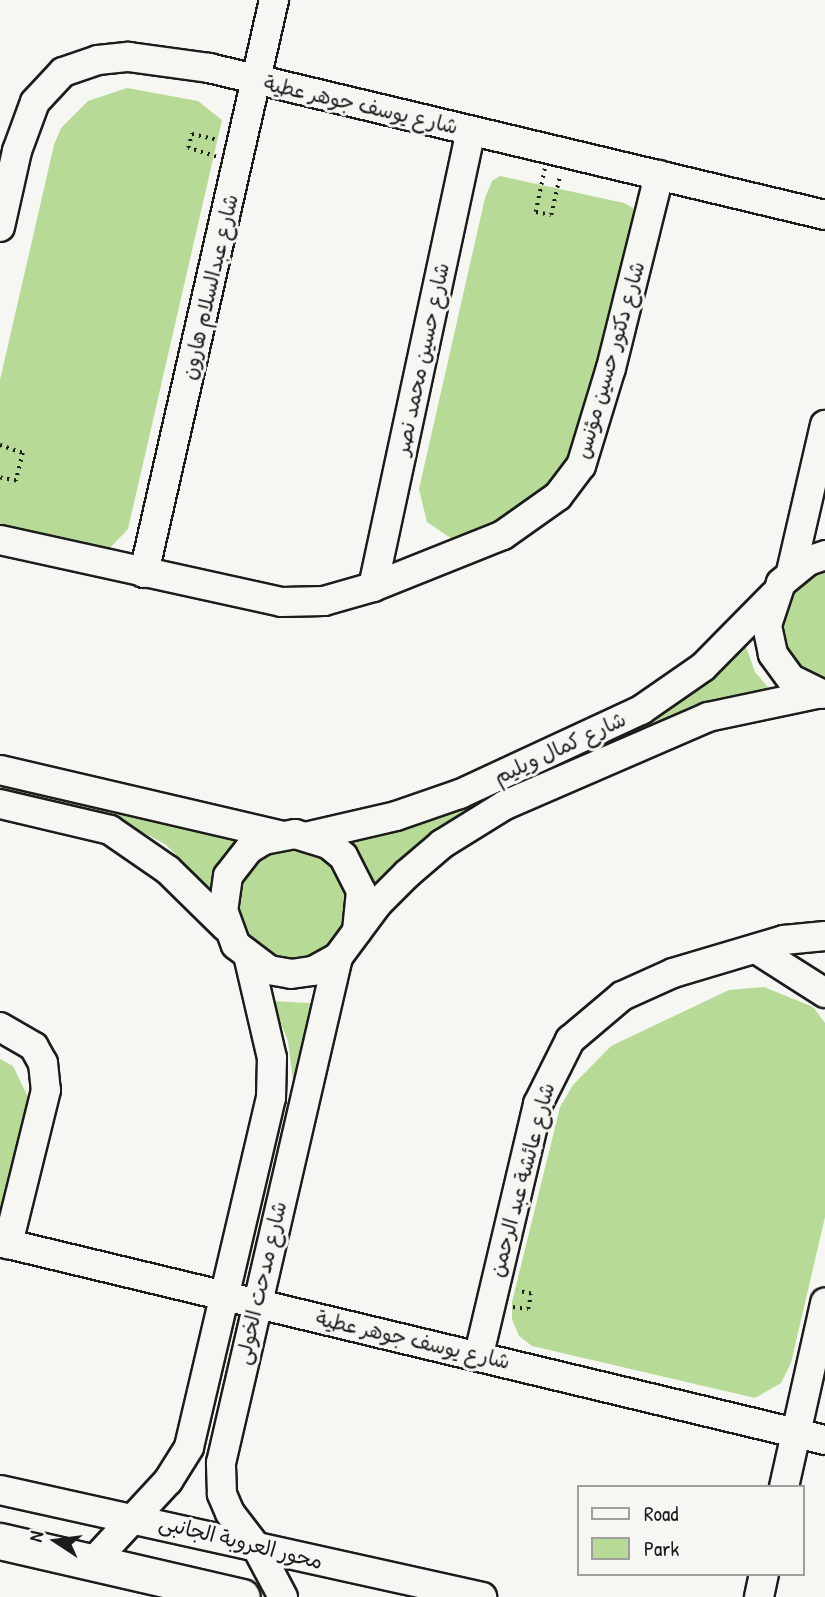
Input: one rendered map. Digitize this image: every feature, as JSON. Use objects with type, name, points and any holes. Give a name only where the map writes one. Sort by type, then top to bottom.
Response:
[{"type":"main road","points":[[0,1541],[242,1597]]},
{"type":"street","name":"شارع عبدالسلام هارون","points":[[144,573],[274,0]]},
{"type":"street","name":"شارع يوسف جوهر عطية","points":[[0,227],[17,151],[35,102],[63,72],[98,60],[129,57],[257,80],[816,214]]},
{"type":"street","name":"شارع حسين محمد نصر","points":[[373,587],[471,131]]},
{"type":"street","name":"شارع دكتور حسين مؤنس","points":[[0,541],[282,602],[324,601],[373,587],[503,535],[558,496],[581,466],[611,368],[659,176]]},
{"type":"street","points":[[791,572],[825,425]]},
{"type":"street","points":[[791,572],[825,555]]},
{"type":"street","name":"شارع كمال ويليم","points":[[310,836],[396,816],[460,794],[641,710],[703,667],[773,596],[791,572]]},
{"type":"street","points":[[773,596],[767,625],[773,654],[790,679],[821,694]]},
{"type":"street","name":"شارع كمال ويليم","points":[[356,931],[416,867],[505,805],[708,717],[821,694]]},
{"type":"street","points":[[0,771],[280,835],[310,836],[343,856],[355,873],[361,891],[356,931],[338,957],[313,971],[290,974],[269,970],[249,959],[226,927],[168,870],[110,830],[0,804]]},
{"type":"street","points":[[226,927],[223,893],[233,869],[249,849],[280,835]]},
{"type":"street","name":"شارع عائشة عبد الرحمن","points":[[479,1354],[538,1104],[570,1040],[622,996],[719,957],[825,936]]},
{"type":"street","points":[[755,948],[825,991]]},
{"type":"street","name":"شارع مدحت الخولى","points":[[282,1597],[257,1548],[230,1513],[220,1480],[256,1304],[338,957]]},
{"type":"street","name":"شارع مدحت الخولى","points":[[92,1563],[182,1464],[226,1296],[272,1088],[272,1058],[249,959]]},
{"type":"street","points":[[0,1027],[34,1047],[43,1063],[46,1090],[4,1243]]},
{"type":"street","name":"شارع يوسف جوهر عطية","points":[[4,1243],[479,1354],[825,1440]]},
{"type":"street","points":[[784,1485],[825,1303]]},
{"type":"street","name":"محور العروبة الجانبى","points":[[0,1490],[133,1516],[257,1548],[482,1597]]},
{"type":"street","points":[[759,1597],[764,1576]]},
{"type":"path","points":[[191,135],[240,154],[188,150],[191,135]]},
{"type":"path","points":[[557,151],[550,215],[535,212],[557,151]]},
{"type":"path","points":[[0,445],[23,453],[16,481],[0,478]]},
{"type":"green space","points":[[127,88],[198,101],[222,120],[128,529],[107,551],[0,530],[0,380],[54,145],[61,128],[88,101]]},
{"type":"green space","points":[[500,176],[624,203],[633,208],[635,220],[582,446],[559,485],[471,540],[452,539],[427,522],[419,489],[485,198],[492,181]]},
{"type":"green space","points":[[825,568],[825,684],[792,665],[778,629],[788,592]]},
{"type":"green space","points":[[745,644],[755,672],[773,693],[457,821],[411,850],[369,895],[345,838],[386,830]]},
{"type":"green space","points":[[0,785],[217,835],[245,838],[211,889],[165,844],[140,831],[115,819],[0,794]]},
{"type":"green space","points":[[292,845],[314,849],[333,862],[346,881],[350,903],[346,925],[333,944],[314,957],[292,961],[270,957],[251,944],[238,925],[234,903],[238,881],[251,862],[270,849]]},
{"type":"green space","points":[[764,987],[813,1007],[825,1023],[825,1217],[791,1363],[781,1383],[755,1398],[532,1346],[519,1336],[512,1319],[512,1302],[560,1107],[573,1085],[611,1046],[729,990]]},
{"type":"green space","points":[[272,1001],[326,1004],[294,1088],[288,1041]]},
{"type":"green space","points":[[0,1059],[13,1066],[29,1099],[28,1133],[0,1208]]}]
